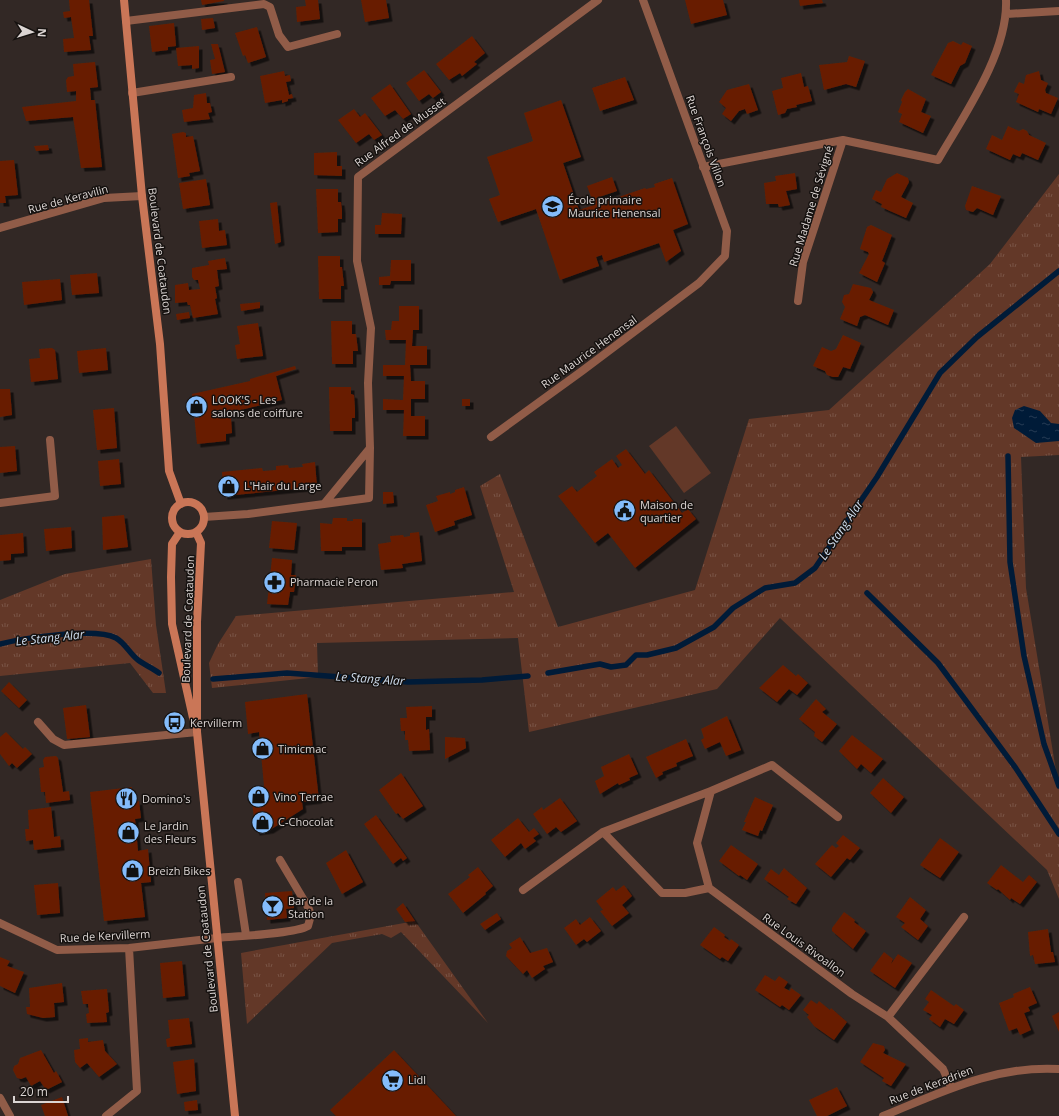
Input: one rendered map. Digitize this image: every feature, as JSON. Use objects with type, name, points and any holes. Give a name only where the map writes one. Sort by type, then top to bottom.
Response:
[{"type":"main road","name":"Boulevard de Coataudon","points":[[124,0],[142,196],[160,344],[169,472],[180,504]]},
{"type":"main road","points":[[194,503],[201,508],[204,517],[202,526],[196,532],[190,534],[180,532],[174,526],[172,517],[175,509],[180,504],[194,503]]},
{"type":"main road","name":"Boulevard de Coataudon","points":[[180,532],[172,544],[172,624],[197,732]]},
{"type":"main road","name":"Boulevard de Coataudon","points":[[196,532],[201,543],[197,622],[197,732],[235,1116]]},
{"type":"street","name":"Rue Alfred de Musset","points":[[204,517],[248,514],[369,498],[370,448],[368,383],[371,328],[357,261],[358,177],[598,0]]},
{"type":"street","name":"Rue François Villon","points":[[643,0],[726,231],[725,256],[699,283]]},
{"type":"street","name":"Rue Madame de Sévigné","points":[[703,167],[843,140],[938,160],[973,99],[1000,46],[1007,14],[1006,0]]},
{"type":"street","points":[[126,21],[264,4],[270,7],[280,35],[288,47],[337,34]]},
{"type":"street","points":[[1007,14],[1059,11]]},
{"type":"street","points":[[132,93],[231,77]]},
{"type":"street","name":"Rue Madame de Sévigné","points":[[798,301],[804,262],[843,140]]},
{"type":"street","name":"Rue de Keravilin","points":[[0,228],[104,198],[142,196]]},
{"type":"street","name":"Rue Maurice Henensal","points":[[491,437],[699,283]]},
{"type":"street","points":[[0,503],[55,496],[50,440]]},
{"type":"street","points":[[324,504],[370,448]]},
{"type":"street","points":[[38,722],[53,739],[64,745],[197,732]]},
{"type":"street","points":[[523,890],[603,832],[711,791],[772,764],[838,817]]},
{"type":"street","points":[[603,832],[662,893],[685,893],[708,888],[697,843],[711,791]]},
{"type":"street","name":"Rue de Kervillerm","points":[[0,924],[57,950],[129,948],[303,928],[310,922],[311,915],[308,907],[280,860]]},
{"type":"street","points":[[238,882],[246,934]]},
{"type":"street","name":"Rue Louis Rivoallon","points":[[708,888],[852,994],[888,1018],[942,1068],[951,1087]]},
{"type":"street","points":[[888,1018],[964,917]]},
{"type":"street","points":[[106,1116],[137,1091],[129,948]]},
{"type":"street","name":"Rue de Keradrien","points":[[883,1116],[951,1087],[999,1073],[1027,1069],[1059,1069]]},
{"type":"street","points":[[0,1098],[10,1116]]},
{"type":"green space","points":[[1059,174],[1059,455],[1021,457],[1026,588],[1059,789],[1059,899],[1047,870],[780,618],[717,689],[529,732],[518,638],[317,643],[318,677],[212,688],[209,663],[218,644],[236,616],[514,592],[480,486],[500,474],[558,627],[695,590],[749,419],[829,410],[990,264]]},
{"type":"green space","points":[[676,426],[711,473],[684,493],[649,446]]},
{"type":"green space","points":[[151,559],[156,625],[166,693],[153,693],[130,663],[0,676],[0,600],[65,574]]},
{"type":"green space","points":[[415,921],[488,1023],[401,932],[391,938],[382,934],[332,943],[247,1024],[241,953]]},
{"type":"water","points":[[1024,406],[1040,411],[1051,423],[1059,424],[1059,441],[1036,443],[1014,428],[1012,418],[1015,410]]},
{"type":"building","points":[[69,0],[89,0],[93,36],[89,36],[91,50],[64,52],[63,39],[74,38],[71,17],[64,18],[63,12],[70,11]]},
{"type":"building","points":[[201,0],[224,0],[224,1],[202,5]]},
{"type":"building","points":[[305,0],[318,0],[320,19],[297,22],[296,7],[306,6]]},
{"type":"building","points":[[361,0],[386,0],[389,18],[365,22]]},
{"type":"building","points":[[685,0],[723,0],[727,15],[691,24]]},
{"type":"building","points":[[799,0],[822,0],[823,3],[800,6]]},
{"type":"building","points":[[213,18],[215,28],[202,30],[201,19]]},
{"type":"building","points":[[174,23],[176,46],[168,47],[168,50],[152,52],[149,26]]},
{"type":"building","points":[[257,27],[266,57],[248,63],[245,55],[243,56],[235,33]]},
{"type":"building","points":[[472,36],[485,53],[474,62],[477,64],[462,76],[460,73],[449,80],[436,64]]},
{"type":"building","points":[[953,41],[961,45],[963,42],[972,46],[965,63],[960,66],[951,84],[931,75],[948,43]]},
{"type":"building","points":[[211,44],[218,44],[225,72],[212,74],[210,60],[215,59]]},
{"type":"building","points":[[199,46],[199,68],[192,69],[192,65],[178,66],[176,48]]},
{"type":"building","points":[[849,56],[865,61],[856,87],[846,84],[824,90],[819,65],[847,62]]},
{"type":"building","points":[[95,62],[98,87],[90,88],[91,100],[95,100],[102,167],[81,168],[73,117],[26,121],[22,107],[76,101],[76,91],[67,92],[66,80],[68,77],[74,76],[73,64]]},
{"type":"building","points":[[424,70],[441,92],[433,98],[429,94],[419,101],[406,83]]},
{"type":"building","points":[[284,71],[285,76],[290,75],[291,81],[286,82],[289,95],[292,94],[293,98],[282,103],[282,100],[265,103],[260,76]]},
{"type":"building","points":[[1039,71],[1041,80],[1048,83],[1045,90],[1046,93],[1058,98],[1051,114],[1039,109],[1038,112],[1016,102],[1019,94],[1014,92],[1019,82],[1024,84],[1026,75]]},
{"type":"building","points":[[801,73],[804,87],[808,86],[812,101],[796,105],[797,107],[787,109],[785,113],[778,115],[772,91],[783,88],[781,78]]},
{"type":"building","points":[[625,77],[634,100],[600,111],[592,88]]},
{"type":"building","points":[[390,84],[411,114],[403,119],[395,110],[385,116],[371,98]]},
{"type":"building","points":[[749,84],[758,110],[747,114],[745,109],[739,111],[731,121],[722,114],[726,108],[719,102],[727,90]]},
{"type":"building","points":[[908,89],[926,99],[921,112],[931,116],[923,133],[899,122],[902,114],[898,112],[902,102],[901,100]]},
{"type":"building","points":[[206,93],[207,103],[210,103],[212,112],[208,113],[210,119],[184,122],[182,110],[193,108],[194,95]]},
{"type":"building","points":[[561,100],[581,157],[563,163],[579,210],[594,205],[587,186],[612,177],[617,191],[596,198],[598,204],[645,188],[655,187],[654,184],[672,178],[688,224],[673,230],[681,251],[666,262],[659,243],[604,262],[602,255],[596,257],[599,266],[560,280],[536,209],[498,222],[489,199],[500,195],[487,157],[533,141],[524,113]]},
{"type":"building","points":[[354,109],[360,117],[365,113],[382,135],[374,140],[369,134],[356,143],[338,120]]},
{"type":"building","points":[[1008,126],[1019,131],[1023,129],[1027,131],[1029,135],[1046,143],[1038,160],[1022,153],[1020,157],[1013,154],[1010,160],[986,149],[992,135],[1002,140]]},
{"type":"building","points":[[183,132],[186,133],[186,137],[193,136],[200,171],[189,173],[190,176],[178,178],[172,134]]},
{"type":"building","points":[[48,145],[49,150],[36,151],[34,146]]},
{"type":"building","points":[[337,152],[337,166],[342,166],[342,176],[314,175],[314,153]]},
{"type":"building","points":[[14,160],[18,195],[5,196],[6,203],[0,203],[0,161]]},
{"type":"building","points":[[795,173],[797,189],[786,191],[790,205],[779,207],[778,204],[766,204],[764,183],[776,181],[775,176]]},
{"type":"building","points":[[897,173],[908,178],[909,182],[901,197],[913,203],[906,218],[881,207],[882,204],[872,199],[876,190],[881,192],[887,179]]},
{"type":"building","points":[[206,179],[210,205],[183,209],[179,183]]},
{"type":"building","points":[[972,186],[1001,196],[993,215],[977,208],[973,212],[966,210],[965,206]]},
{"type":"building","points":[[316,189],[338,189],[338,202],[341,202],[342,219],[338,219],[338,232],[318,233]]},
{"type":"building","points":[[277,202],[281,242],[275,244],[270,203]]},
{"type":"building","points":[[382,213],[402,214],[401,234],[375,234],[375,225],[381,225]]},
{"type":"building","points":[[218,219],[219,231],[225,230],[227,245],[202,248],[199,221]]},
{"type":"building","points":[[871,225],[892,235],[882,261],[885,263],[877,282],[859,273],[869,254],[868,252],[860,249],[867,227]]},
{"type":"building","points":[[318,256],[340,256],[340,267],[342,267],[344,286],[341,286],[341,299],[319,299]]},
{"type":"building","points":[[225,258],[227,269],[217,270],[219,286],[215,287],[217,298],[215,299],[218,314],[193,318],[190,305],[188,305],[187,302],[175,303],[175,285],[188,283],[189,290],[200,289],[198,280],[194,280],[192,277],[192,268],[209,265],[208,261]]},
{"type":"building","points":[[391,260],[411,260],[411,281],[391,281],[390,285],[379,285],[379,277],[390,276]]},
{"type":"building","points":[[97,273],[99,293],[72,295],[70,275]]},
{"type":"building","points":[[60,279],[62,300],[24,305],[22,282]]},
{"type":"building","points":[[853,284],[871,288],[873,292],[869,300],[894,310],[888,325],[865,315],[860,317],[857,326],[840,319],[845,307],[842,302],[844,295],[849,294]]},
{"type":"building","points":[[260,302],[260,308],[241,311],[240,304]]},
{"type":"building","points":[[399,306],[419,306],[419,330],[413,330],[412,346],[427,346],[427,365],[410,365],[411,381],[425,381],[425,399],[411,399],[411,416],[425,416],[425,436],[403,436],[404,410],[383,410],[383,399],[403,400],[404,376],[383,376],[383,365],[405,365],[406,340],[386,340],[385,330],[391,330],[392,321],[399,321]]},
{"type":"building","points":[[189,312],[190,318],[177,320],[176,314]]},
{"type":"building","points":[[331,321],[352,321],[352,334],[356,334],[358,351],[353,351],[353,364],[332,364]]},
{"type":"building","points":[[258,323],[263,356],[237,359],[235,345],[240,344],[237,326]]},
{"type":"building","points":[[843,335],[861,343],[850,369],[843,367],[838,377],[833,377],[827,375],[825,371],[813,366],[822,347],[831,351],[836,349]]},
{"type":"building","points":[[52,348],[55,350],[58,379],[31,382],[29,359],[40,358],[39,349]]},
{"type":"building","points":[[106,348],[108,370],[79,373],[77,351]]},
{"type":"building","points":[[295,366],[296,369],[276,376],[282,400],[224,414],[224,418],[231,418],[232,433],[226,434],[226,441],[197,444],[192,394],[250,381],[250,379]]},
{"type":"building","points":[[329,387],[351,387],[351,394],[354,395],[355,409],[355,418],[352,418],[352,431],[330,431]]},
{"type":"building","points":[[0,389],[10,389],[12,415],[0,417]]},
{"type":"building","points":[[462,399],[470,399],[470,406],[462,406]]},
{"type":"building","points":[[114,408],[117,448],[97,450],[93,410]]},
{"type":"building","points":[[15,446],[17,471],[0,473],[0,447]]},
{"type":"building","name":"Maison de quartier","points":[[626,449],[645,474],[649,470],[682,513],[688,509],[696,519],[635,568],[608,533],[595,543],[558,496],[572,486],[577,492],[597,476],[594,472],[612,459],[618,468],[622,465],[616,456]]},
{"type":"building","points":[[119,459],[121,484],[100,486],[98,461]]},
{"type":"building","points":[[315,462],[317,487],[224,496],[222,472],[262,468],[263,471],[276,470],[276,466],[288,465],[289,468],[303,467],[302,464]]},
{"type":"building","points":[[464,487],[472,515],[454,521],[455,525],[435,532],[426,505],[438,501],[436,496],[450,492],[450,494],[455,492],[455,490]]},
{"type":"building","points":[[383,492],[393,492],[394,503],[383,504]]},
{"type":"building","points":[[124,515],[128,547],[103,550],[102,517]]},
{"type":"building","points":[[333,518],[347,518],[347,521],[362,519],[362,547],[342,547],[342,551],[321,551],[320,523],[332,524]]},
{"type":"building","points":[[272,521],[297,523],[294,550],[269,548]]},
{"type":"building","points":[[71,527],[72,548],[46,551],[44,529]]},
{"type":"building","points":[[419,532],[422,561],[402,564],[403,568],[381,570],[378,544],[391,542],[390,536],[403,535],[404,537],[410,536],[410,533]]},
{"type":"building","points":[[23,533],[24,553],[11,554],[11,560],[0,561],[0,535]]},
{"type":"building","points":[[272,558],[292,560],[291,575],[296,575],[294,592],[290,592],[288,605],[267,604]]},
{"type":"building","points":[[783,665],[796,676],[798,674],[808,683],[797,695],[789,689],[777,702],[759,688]]},
{"type":"building","points":[[9,682],[27,700],[19,708],[1,691]]},
{"type":"building","points":[[307,694],[319,800],[302,802],[303,809],[270,830],[256,832],[250,788],[264,786],[259,732],[248,734],[245,702]]},
{"type":"building","points":[[816,699],[826,709],[822,712],[837,724],[822,742],[814,736],[815,732],[799,719]]},
{"type":"building","points":[[86,705],[90,737],[67,739],[63,708]]},
{"type":"building","points":[[432,706],[432,717],[426,717],[426,730],[429,729],[430,750],[409,751],[408,740],[405,740],[405,731],[401,731],[400,718],[407,718],[406,707]]},
{"type":"building","points":[[727,716],[741,750],[726,756],[720,742],[705,749],[701,740],[704,738],[701,729]]},
{"type":"building","points":[[6,732],[23,749],[25,747],[32,754],[17,768],[12,763],[9,766],[0,754],[0,737]]},
{"type":"building","points":[[852,735],[883,759],[871,773],[861,764],[857,769],[839,751]]},
{"type":"building","points":[[445,737],[465,738],[466,748],[445,759]]},
{"type":"building","points":[[686,739],[693,756],[676,763],[677,766],[662,772],[663,774],[656,778],[646,757]]},
{"type":"building","points":[[629,754],[638,774],[629,778],[630,780],[619,785],[618,783],[600,794],[595,781],[604,776],[601,767]]},
{"type":"building","points":[[56,756],[58,758],[63,792],[69,791],[70,800],[46,803],[45,792],[41,792],[39,768],[44,767],[43,760],[45,757]]},
{"type":"building","points":[[401,773],[423,806],[403,819],[398,813],[396,814],[379,790]]},
{"type":"building","points":[[883,778],[904,797],[891,813],[870,793]]},
{"type":"building","points":[[132,787],[133,802],[139,801],[141,818],[135,819],[138,851],[148,849],[151,882],[141,883],[145,917],[104,921],[90,792]]},
{"type":"building","points":[[755,797],[773,805],[762,831],[760,830],[758,836],[742,830]]},
{"type":"building","points":[[560,798],[577,821],[561,832],[556,827],[547,834],[533,814],[542,807],[543,810]]},
{"type":"building","points":[[51,807],[54,837],[60,836],[61,847],[34,850],[33,840],[26,841],[25,829],[29,829],[28,810]]},
{"type":"building","points":[[376,815],[407,858],[403,861],[401,858],[393,864],[364,824]]},
{"type":"building","points":[[518,818],[529,832],[534,828],[539,834],[533,838],[536,841],[525,849],[521,843],[505,857],[491,840]]},
{"type":"building","points":[[843,835],[860,848],[850,860],[847,858],[831,877],[815,864],[832,845],[836,848],[839,846],[836,843]]},
{"type":"building","points":[[940,838],[959,852],[940,878],[920,865]]},
{"type":"building","points":[[731,845],[758,864],[747,880],[719,861]]},
{"type":"building","points":[[346,850],[363,882],[342,894],[326,863]]},
{"type":"building","points":[[1001,865],[1023,882],[1029,875],[1037,882],[1020,904],[1011,898],[1010,900],[998,889],[997,890],[987,883]]},
{"type":"building","points":[[478,867],[493,886],[485,893],[486,894],[463,913],[448,894],[470,877],[468,875]]},
{"type":"building","points":[[784,868],[807,888],[796,904],[787,899],[789,897],[764,879],[771,869],[779,875]]},
{"type":"building","points":[[58,883],[60,913],[37,915],[34,885]]},
{"type":"building","points":[[624,885],[632,896],[622,905],[629,913],[612,926],[600,911],[603,910],[596,901],[613,887],[616,891]]},
{"type":"building","points":[[292,891],[294,908],[286,909],[287,918],[267,920],[265,893]]},
{"type":"building","points":[[910,897],[926,910],[920,919],[928,926],[918,940],[901,927],[905,923],[896,917]]},
{"type":"building","points":[[403,903],[415,921],[405,922],[396,909]]},
{"type":"building","points":[[844,912],[866,931],[853,949],[832,931],[832,928]]},
{"type":"building","points":[[497,913],[501,919],[485,930],[480,924]]},
{"type":"building","points":[[590,917],[601,931],[587,942],[584,939],[576,945],[564,928],[576,919],[580,925]]},
{"type":"building","points":[[714,927],[725,935],[724,937],[730,941],[731,939],[739,945],[728,961],[722,957],[720,959],[700,945]]},
{"type":"building","points":[[1048,929],[1051,952],[1053,952],[1055,962],[1035,964],[1033,955],[1030,956],[1028,932]]},
{"type":"building","points":[[520,937],[530,953],[547,948],[553,962],[543,966],[545,969],[532,978],[527,970],[523,974],[506,956],[507,951],[512,948],[509,944]]},
{"type":"building","points":[[884,952],[893,959],[891,964],[898,954],[912,963],[895,988],[870,971]]},
{"type":"building","points":[[0,957],[10,961],[7,966],[24,972],[15,993],[0,986]]},
{"type":"building","points":[[182,961],[185,996],[163,998],[160,963]]},
{"type":"building","points":[[765,975],[775,981],[779,976],[788,982],[784,988],[790,991],[791,988],[801,995],[789,1010],[782,1005],[780,1007],[755,990]]},
{"type":"building","points":[[62,983],[64,1002],[54,1003],[55,1017],[43,1018],[27,1014],[26,1007],[30,1007],[29,988]]},
{"type":"building","points":[[1030,987],[1037,1003],[1028,1007],[1030,1011],[1024,1013],[1031,1030],[1020,1035],[1017,1028],[1009,1031],[999,1003],[1014,997],[1013,994]]},
{"type":"building","points":[[107,989],[109,1012],[106,1013],[107,1022],[87,1023],[86,1014],[89,1013],[88,1004],[83,1004],[81,991]]},
{"type":"building","points":[[931,990],[954,1006],[956,1004],[964,1010],[954,1024],[945,1019],[940,1027],[929,1019],[932,1015],[923,1010],[929,1002],[925,999]]},
{"type":"building","points":[[811,1000],[817,1004],[819,1001],[830,1010],[831,1008],[847,1022],[834,1040],[814,1026],[807,1017],[809,1015],[803,1010]]},
{"type":"building","points":[[1059,1012],[1059,1032],[1052,1016]]},
{"type":"building","points":[[189,1018],[192,1044],[167,1047],[166,1039],[170,1038],[168,1020]]},
{"type":"building","points":[[88,1038],[88,1042],[103,1040],[105,1051],[117,1064],[99,1077],[87,1063],[80,1068],[75,1062],[74,1050],[80,1049],[79,1039]]},
{"type":"building","points":[[873,1043],[884,1046],[885,1050],[883,1053],[906,1064],[891,1086],[882,1081],[884,1078],[860,1062]]},
{"type":"building","points":[[41,1050],[54,1073],[56,1071],[62,1082],[46,1090],[40,1081],[31,1086],[26,1077],[21,1079],[17,1078],[13,1070],[14,1066],[18,1064],[20,1058]]},
{"type":"building","name":"Lidl","points":[[394,1050],[456,1116],[336,1116],[330,1110]]},
{"type":"building","points":[[194,1059],[196,1091],[177,1094],[173,1062]]},
{"type":"building","points":[[837,1087],[847,1106],[827,1116],[817,1116],[809,1100]]},
{"type":"building","points":[[62,1097],[68,1116],[45,1116],[41,1105]]},
{"type":"building","points":[[197,1100],[198,1110],[185,1111],[184,1102]]},
{"type":"waterway","name":"Le Stang Alar","points":[[548,673],[600,664],[611,667],[626,665],[636,655],[647,655],[676,648],[714,627],[733,608],[765,588],[795,583],[815,568],[877,477],[940,373],[977,337],[1059,271]]},
{"type":"waterway","points":[[1008,456],[1010,562],[1024,656],[1044,744],[1059,786]]},
{"type":"waterway","points":[[867,593],[938,663],[1015,767],[1059,834]]},
{"type":"waterway","name":"Le Stang Alar","points":[[0,644],[25,639],[76,633],[106,635],[119,640],[138,660],[159,673]]},
{"type":"waterway","name":"Le Stang Alar","points":[[213,679],[287,673],[408,682],[482,680],[528,676]]},
{"type":"place","name":"École primaire Maurice Henensal","points":[[553,206]]},
{"type":"place","name":"LOOK'S - Les salons de coiffure","points":[[197,406]]},
{"type":"place","name":"L'Hair du Large","points":[[229,486]]},
{"type":"place","name":"Maison de quartier","points":[[625,511]]},
{"type":"place","name":"Pharmacie Peron","points":[[275,582]]},
{"type":"place","name":"Kervillerm","points":[[175,723]]},
{"type":"place","name":"Timicmac","points":[[263,749]]},
{"type":"place","name":"Vino Terrae","points":[[259,797]]},
{"type":"place","name":"Domino's","points":[[127,799]]},
{"type":"place","name":"C-Chocolat","points":[[262,822]]},
{"type":"place","name":"Le Jardin des Fleurs","points":[[129,832]]},
{"type":"place","name":"Breizh Bikes","points":[[133,871]]},
{"type":"place","name":"Bar de la Station","points":[[273,907]]},
{"type":"place","name":"Lidl","points":[[392,1080]]}]
